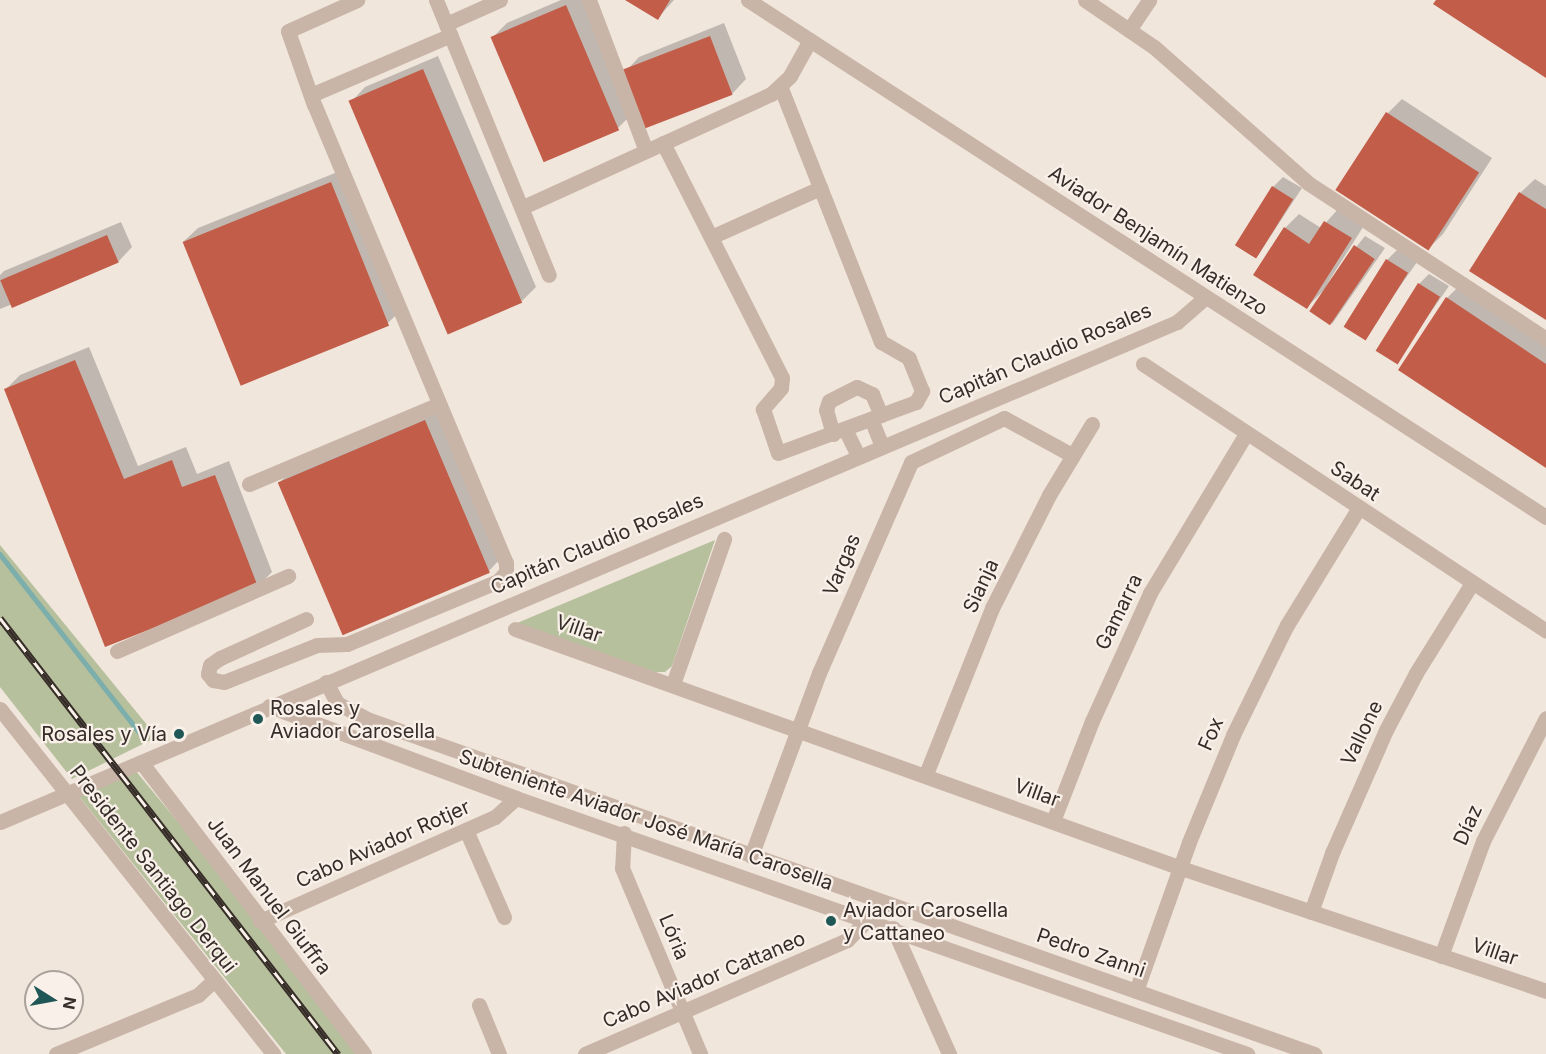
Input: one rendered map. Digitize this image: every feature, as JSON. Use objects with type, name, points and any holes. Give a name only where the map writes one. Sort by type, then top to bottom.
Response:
[{"type":"street","points":[[306,619],[219,658],[210,665],[208,674],[213,680],[224,682],[321,644],[347,644],[503,578],[506,563],[311,95],[288,31],[357,0]]},
{"type":"street","points":[[436,0],[549,275]]},
{"type":"street","points":[[311,95],[449,30],[500,0]]},
{"type":"street","points":[[589,0],[646,151]]},
{"type":"street","name":"Aviador Benjamín Matienzo","points":[[748,0],[1546,517]]},
{"type":"street","points":[[1084,0],[1129,30],[1192,79],[1308,183],[1546,339]]},
{"type":"street","points":[[1129,30],[1149,0]]},
{"type":"street","points":[[523,207],[780,86],[810,40]]},
{"type":"street","points":[[663,143],[782,378],[781,387],[763,409],[778,453],[916,402],[922,391],[909,358],[881,342],[780,86]]},
{"type":"street","points":[[711,237],[820,188]]},
{"type":"street","name":"Capitán Claudio Rosales","points":[[0,822],[1177,322],[1206,297]]},
{"type":"street","name":"Sabat","points":[[1143,364],[1358,509],[1546,631]]},
{"type":"street","points":[[858,456],[839,432],[826,405],[831,398],[857,387],[872,394],[882,446]]},
{"type":"street","points":[[249,484],[439,404]]},
{"type":"street","name":"Vargas","points":[[751,856],[796,729],[911,462],[1004,418],[1072,455]]},
{"type":"street","name":"Sianja","points":[[926,774],[992,608],[1072,455],[1092,424]]},
{"type":"street","name":"Gamarra","points":[[1053,821],[1096,712],[1150,593],[1246,434]]},
{"type":"street","name":"Fox","points":[[1136,991],[1213,780],[1259,681],[1321,564],[1358,509]]},
{"type":"street","points":[[673,684],[724,539]]},
{"type":"street","points":[[117,651],[288,576]]},
{"type":"street","name":"Vallone","points":[[1311,912],[1332,853],[1386,730],[1443,625],[1472,583]]},
{"type":"street","name":"Villar","points":[[515,629],[926,774],[1181,868],[1546,991]]},
{"type":"street","name":"Pedro Zanni","points":[[326,682],[337,703],[367,719],[1314,1054]]},
{"type":"street","name":"Subteniente Aviador José María Carosella","points":[[269,706],[516,798],[624,833],[866,921],[893,928],[1211,1047],[1247,1054]]},
{"type":"street","name":"Presidente Santiago Derqui","points":[[0,709],[273,1054]]},
{"type":"street","name":"Díaz","points":[[1441,956],[1483,841],[1546,718]]},
{"type":"street","name":"Juan Manuel Giuffra","points":[[141,762],[260,921],[364,1054]]},
{"type":"street","name":"Cabo Aviador Rotjer","points":[[260,921],[466,830],[505,811],[516,798]]},
{"type":"street","points":[[466,830],[504,917]]},
{"type":"street","name":"Lória","points":[[624,833],[622,867],[700,1054]]},
{"type":"street","name":"Cabo Aviador Cattaneo","points":[[585,1054],[847,940],[866,921]]},
{"type":"street","points":[[893,928],[949,1054]]},
{"type":"street","points":[[56,1054],[198,995],[214,980]]},
{"type":"street","points":[[479,1005],[499,1054]]},
{"type":"green space","points":[[715,540],[672,666],[665,672],[655,672],[517,623]]},
{"type":"green space","points":[[0,545],[157,737],[72,779],[0,687]]},
{"type":"green space","points":[[135,770],[260,921],[364,1054],[286,1054],[78,795]]},
{"type":"building","points":[[625,0],[670,0],[658,20]]},
{"type":"building","points":[[1436,0],[1546,0],[1546,78],[1433,4]]},
{"type":"building","points":[[566,5],[619,130],[544,162],[491,37]]},
{"type":"building","points":[[710,36],[733,95],[645,129],[622,70]]},
{"type":"building","points":[[423,69],[522,303],[448,334],[348,101]]},
{"type":"building","points":[[1386,112],[1479,172],[1428,250],[1335,190]]},
{"type":"building","points":[[331,182],[389,326],[241,386],[183,242]]},
{"type":"building","points":[[1272,186],[1293,199],[1256,259],[1235,245]]},
{"type":"building","points":[[1519,192],[1546,209],[1546,320],[1469,271]]},
{"type":"building","points":[[1324,221],[1352,238],[1307,309],[1253,275],[1284,227],[1309,244]]},
{"type":"building","points":[[107,235],[119,263],[12,308],[0,280]]},
{"type":"building","points":[[1354,245],[1375,259],[1330,325],[1309,311]]},
{"type":"building","points":[[1386,259],[1408,273],[1366,341],[1344,327]]},
{"type":"building","points":[[1418,283],[1440,297],[1398,365],[1376,351]]},
{"type":"building","points":[[1446,297],[1546,364],[1546,468],[1398,370]]},
{"type":"building","points":[[75,360],[124,479],[172,460],[182,487],[215,475],[258,587],[105,647],[4,389]]},
{"type":"building","points":[[425,420],[490,573],[343,635],[278,483]]},
{"type":"waterway","points":[[0,554],[142,736]]},
{"type":"railway","points":[[0,618],[338,1054]]},
{"type":"place","name":"Rosales y Aviador Carosella","points":[[258,719]]},
{"type":"place","name":"Rosales y Vía","points":[[179,734]]},
{"type":"place","name":"Aviador Carosella y Cattaneo","points":[[831,921]]}]
